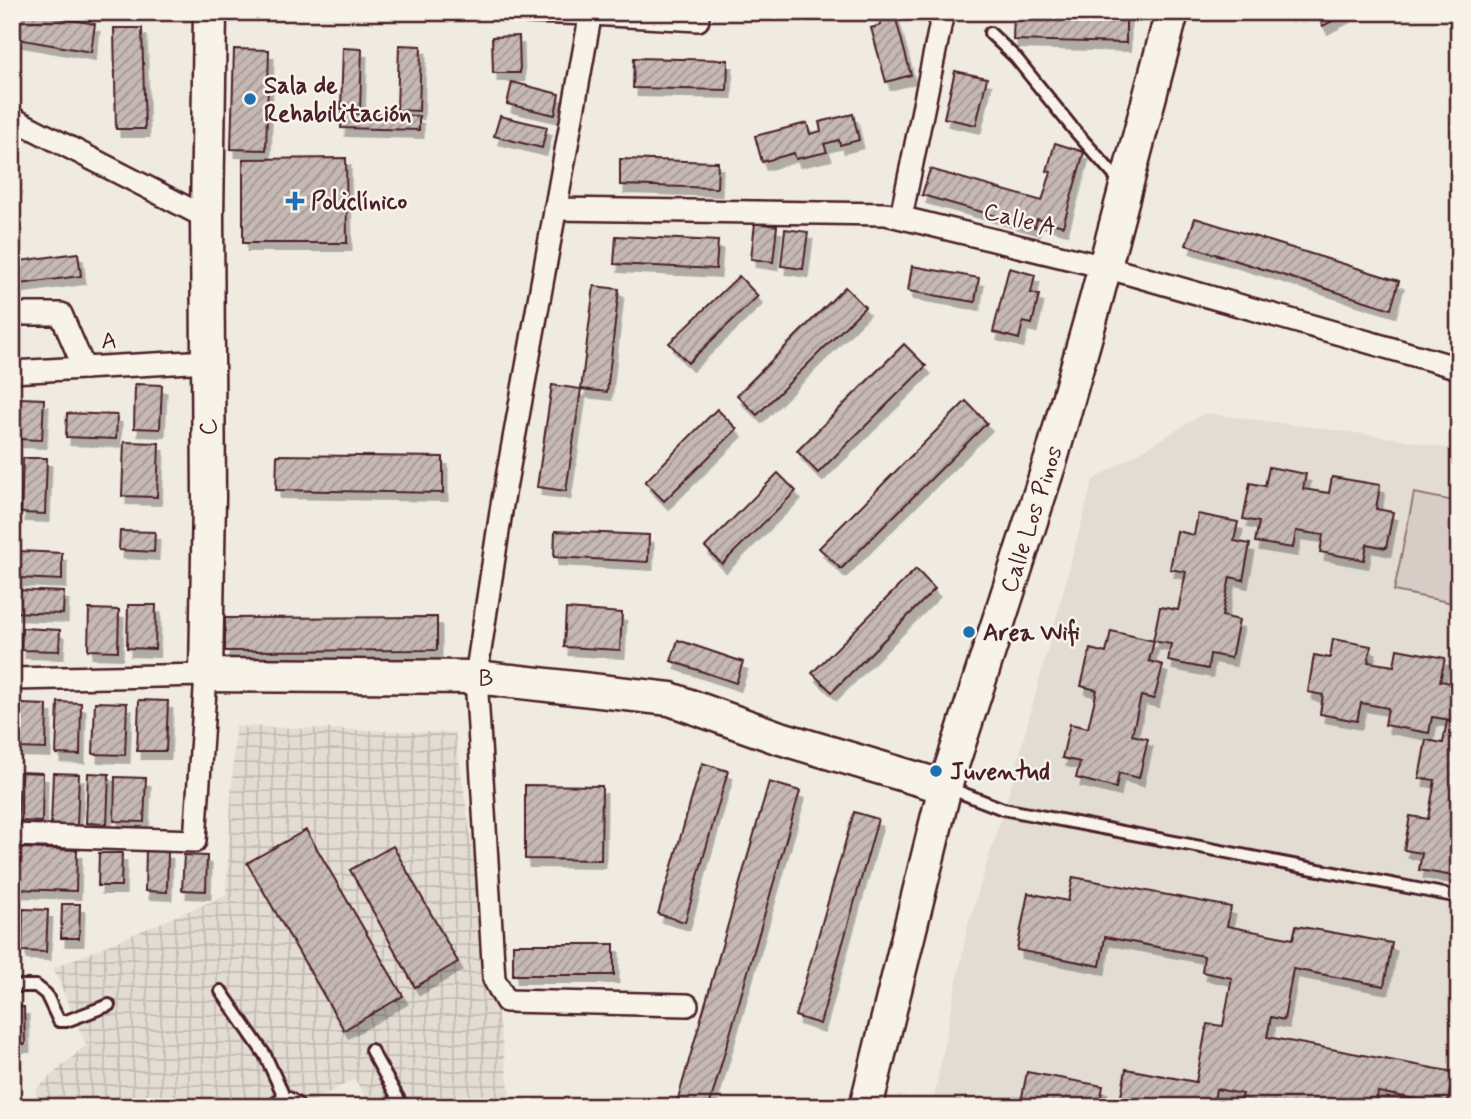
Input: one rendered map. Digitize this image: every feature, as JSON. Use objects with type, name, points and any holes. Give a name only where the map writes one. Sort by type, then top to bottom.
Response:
[{"type":"street","name":"C","points":[[12,835],[195,841],[206,675],[210,12]]},
{"type":"street","points":[[529,12],[698,20]]},
{"type":"street","points":[[901,217],[943,12]]},
{"type":"street","name":"Calle Los Pinos","points":[[866,1107],[945,787],[1052,456],[1172,12]]},
{"type":"street","points":[[591,13],[502,505],[476,677],[494,979],[506,1001],[687,1004]]},
{"type":"street","points":[[12,118],[207,218]]},
{"type":"street","name":"Calle A","points":[[555,209],[886,214],[1105,267],[1459,368]]},
{"type":"street","points":[[12,314],[61,314],[84,368]]},
{"type":"street","name":"A","points":[[12,372],[208,361]]},
{"type":"street","name":"B","points":[[12,679],[206,675],[476,677],[670,699],[777,737],[945,787]]},
{"type":"lane","points":[[990,33],[1016,58],[1125,188]]},
{"type":"lane","points":[[945,787],[1003,809],[1459,897]]},
{"type":"lane","points":[[12,986],[36,986],[46,994],[59,1021],[66,1021],[109,1005]]},
{"type":"lane","points":[[221,991],[265,1055],[286,1105]]},
{"type":"lane","points":[[371,1051],[403,1107]]},
{"type":"shaded area","points":[[1205,413],[1401,439],[1459,451],[1459,1107],[932,1107],[968,925],[1010,789],[1093,480]]},
{"type":"shaded area","points":[[1414,493],[1459,502],[1459,575],[1453,603],[1394,591]]},
{"type":"shaded area","points":[[235,726],[455,733],[512,1107],[370,1107],[355,1079],[301,1107],[37,1107],[36,1089],[86,1045],[53,968],[226,895]]},
{"type":"building","points":[[12,12],[28,12],[95,24],[91,52],[12,38]]},
{"type":"building","points":[[877,12],[894,12],[911,75],[886,82],[871,28],[881,25]]},
{"type":"building","points":[[1014,12],[1126,15],[1126,43],[1013,40]]},
{"type":"building","points":[[1316,12],[1349,12],[1323,26]]},
{"type":"building","points":[[114,28],[142,28],[145,129],[116,129]]},
{"type":"building","points":[[519,36],[520,73],[493,73],[492,37]]},
{"type":"building","points":[[399,45],[421,46],[419,111],[397,110]]},
{"type":"building","points":[[343,48],[362,49],[360,110],[341,109]]},
{"type":"building","name":"Sala de Rehabilitación","points":[[234,49],[269,50],[266,150],[231,149]]},
{"type":"building","points":[[634,58],[728,60],[727,90],[633,88]]},
{"type":"building","points":[[955,71],[987,78],[976,125],[944,118]]},
{"type":"building","points":[[512,82],[559,94],[555,115],[507,104]]},
{"type":"building","points":[[342,113],[419,116],[419,130],[341,128]]},
{"type":"building","points":[[853,114],[859,140],[840,145],[839,140],[824,144],[827,152],[796,159],[794,153],[762,162],[755,136],[807,123],[810,134],[821,131],[819,122]]},
{"type":"building","points":[[500,116],[547,127],[542,148],[494,136]]},
{"type":"building","points":[[1055,143],[1084,152],[1063,226],[1037,219],[1035,227],[922,195],[930,169],[1042,201],[1051,172],[1047,171]]},
{"type":"building","name":"Policlínico","points":[[346,158],[347,243],[243,243],[243,159]]},
{"type":"building","points":[[620,159],[718,162],[717,188],[620,185]]},
{"type":"building","points":[[1195,218],[1399,281],[1391,309],[1186,245]]},
{"type":"building","points":[[755,223],[777,226],[773,262],[751,259]]},
{"type":"building","points":[[785,229],[808,232],[803,269],[781,266]]},
{"type":"building","points":[[616,236],[718,241],[716,269],[614,264]]},
{"type":"building","points":[[78,253],[81,276],[12,285],[12,262]]},
{"type":"building","points":[[912,266],[979,278],[975,302],[908,291]]},
{"type":"building","points":[[1009,268],[1035,275],[1031,293],[1039,295],[1032,324],[1023,322],[1019,339],[993,332]]},
{"type":"building","points":[[739,276],[758,296],[688,363],[669,343]]},
{"type":"building","points":[[594,286],[619,289],[607,392],[581,389]]},
{"type":"building","points":[[845,287],[865,307],[757,415],[737,395]]},
{"type":"building","points":[[904,344],[926,366],[818,473],[797,451]]},
{"type":"building","points":[[135,384],[162,385],[160,429],[134,428]]},
{"type":"building","points":[[552,385],[581,389],[566,491],[537,487]]},
{"type":"building","points":[[20,398],[44,399],[42,440],[18,439]]},
{"type":"building","points":[[966,401],[987,423],[841,569],[819,548]]},
{"type":"building","points":[[717,409],[737,429],[664,501],[645,482]]},
{"type":"building","points":[[67,413],[117,415],[116,439],[66,437]]},
{"type":"building","points":[[124,442],[159,443],[157,497],[122,496]]},
{"type":"building","points":[[277,455],[443,457],[443,493],[276,490]]},
{"type":"building","points":[[23,458],[47,458],[45,514],[21,513]]},
{"type":"building","points":[[1269,467],[1306,474],[1303,489],[1329,493],[1332,477],[1380,485],[1376,509],[1393,512],[1386,548],[1367,544],[1364,560],[1320,552],[1323,535],[1296,531],[1293,548],[1255,542],[1259,522],[1243,519],[1250,483],[1265,486]]},
{"type":"building","points":[[778,473],[796,491],[722,564],[705,547]]},
{"type":"building","points":[[1198,514],[1238,522],[1234,541],[1250,544],[1243,580],[1230,577],[1222,616],[1239,620],[1231,658],[1210,654],[1208,669],[1168,661],[1171,644],[1153,641],[1160,607],[1178,610],[1186,572],[1170,569],[1177,531],[1194,535]]},
{"type":"building","points":[[120,531],[155,532],[154,552],[119,550]]},
{"type":"building","points":[[555,531],[649,535],[648,562],[554,557]]},
{"type":"building","points":[[19,551],[62,553],[62,580],[18,578]]},
{"type":"building","points":[[916,569],[935,589],[832,692],[812,673]]},
{"type":"building","points":[[12,590],[64,592],[63,614],[12,612]]},
{"type":"building","points":[[128,605],[156,605],[155,649],[127,648]]},
{"type":"building","points":[[89,609],[119,610],[118,651],[88,650]]},
{"type":"building","points":[[566,609],[622,613],[620,650],[564,647]]},
{"type":"building","points":[[437,617],[437,650],[225,651],[225,618]]},
{"type":"building","points":[[22,628],[60,630],[59,651],[21,650]]},
{"type":"building","points":[[1111,631],[1154,641],[1149,661],[1163,665],[1154,699],[1141,696],[1132,735],[1148,739],[1139,778],[1119,773],[1116,788],[1076,778],[1080,762],[1062,758],[1070,724],[1088,728],[1097,690],[1081,686],[1090,649],[1106,653]]},
{"type":"building","points":[[1333,639],[1371,646],[1368,662],[1394,666],[1397,649],[1445,658],[1440,681],[1457,684],[1451,720],[1432,717],[1429,733],[1385,725],[1388,708],[1361,703],[1357,721],[1320,714],[1323,695],[1308,692],[1314,655],[1330,658]]},
{"type":"building","points":[[678,640],[743,662],[736,683],[671,661]]},
{"type":"building","points":[[139,700],[168,701],[166,751],[137,751]]},
{"type":"building","points":[[58,702],[81,703],[80,755],[56,754]]},
{"type":"building","points":[[95,702],[127,703],[125,755],[93,754]]},
{"type":"building","points":[[21,704],[47,705],[46,749],[19,748]]},
{"type":"building","points":[[1447,721],[1459,724],[1459,877],[1419,870],[1422,853],[1404,850],[1410,816],[1428,819],[1435,780],[1419,778],[1426,740],[1443,743]]},
{"type":"building","points":[[702,763],[728,771],[685,922],[658,914]]},
{"type":"building","points":[[20,772],[43,773],[42,822],[18,821]]},
{"type":"building","points":[[53,773],[79,774],[77,826],[51,825]]},
{"type":"building","points":[[88,773],[109,774],[107,824],[86,823]]},
{"type":"building","points":[[115,777],[146,778],[144,822],[114,821]]},
{"type":"building","points":[[769,782],[800,791],[709,1107],[692,1107],[677,1102]]},
{"type":"building","points":[[525,785],[602,786],[601,860],[525,859]]},
{"type":"building","points":[[854,812],[878,819],[820,1024],[795,1016]]},
{"type":"building","points":[[306,830],[403,996],[344,1030],[247,863]]},
{"type":"building","points":[[393,846],[458,962],[415,987],[350,870]]},
{"type":"building","points":[[15,848],[77,850],[76,891],[14,889]]},
{"type":"building","points":[[146,850],[168,851],[167,892],[145,891]]},
{"type":"building","points":[[99,853],[122,853],[121,886],[98,886]]},
{"type":"building","points":[[184,855],[207,856],[206,891],[182,890]]},
{"type":"building","points":[[1073,877],[1231,907],[1227,926],[1293,939],[1296,926],[1392,943],[1384,986],[1293,969],[1284,1020],[1271,1017],[1267,1037],[1454,1072],[1447,1105],[1378,1092],[1375,1107],[1338,1101],[1337,1107],[1240,1107],[1243,1094],[1216,1089],[1213,1107],[1119,1107],[1126,1069],[1196,1082],[1207,1024],[1223,1026],[1232,978],[1202,972],[1204,956],[1105,937],[1100,966],[1017,950],[1028,893],[1068,901]]},
{"type":"building","points":[[62,904],[80,904],[79,938],[61,938]]},
{"type":"building","points":[[23,909],[48,910],[46,952],[22,951]]},
{"type":"building","points":[[513,944],[614,944],[614,975],[513,975]]},
{"type":"building","points":[[12,1007],[24,1007],[25,1044],[12,1044]]},
{"type":"building","points":[[1027,1072],[1103,1086],[1099,1107],[1020,1107]]},
{"type":"place","name":"Sala de Rehabilitación","points":[[250,99]]},
{"type":"place","name":"Policlínico","points":[[295,201]]},
{"type":"place","name":"Area Wifi","points":[[969,632]]},
{"type":"place","name":"Juventud","points":[[936,771]]}]
